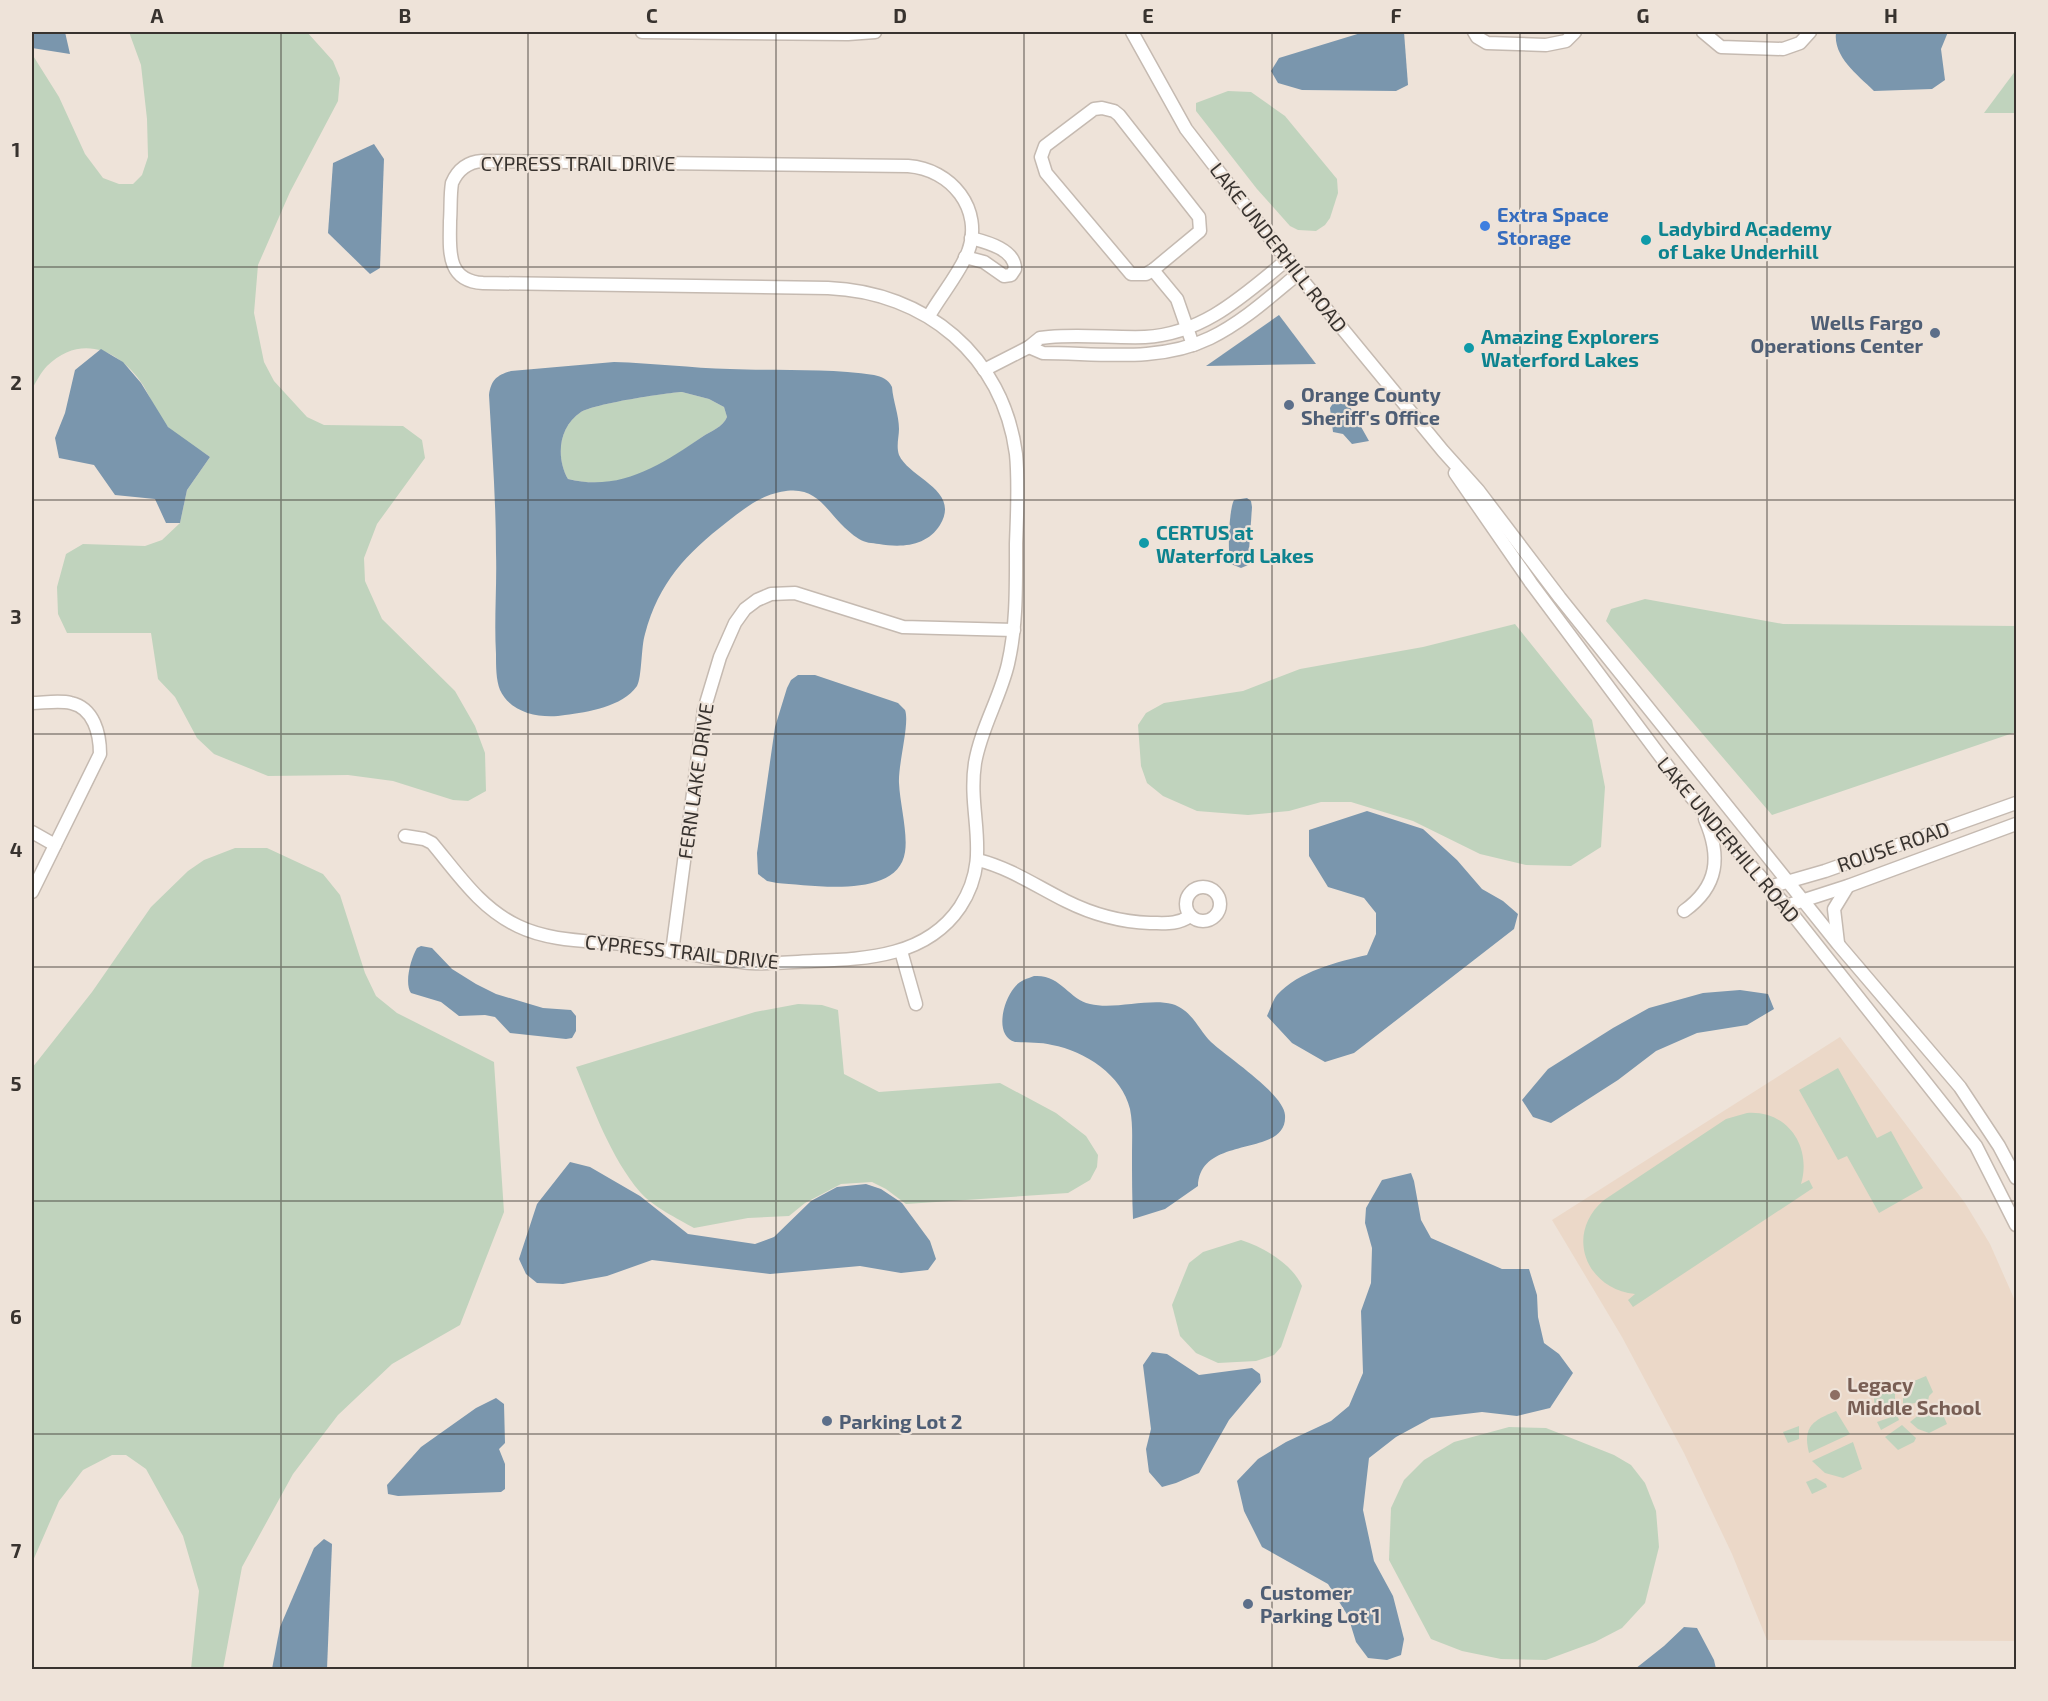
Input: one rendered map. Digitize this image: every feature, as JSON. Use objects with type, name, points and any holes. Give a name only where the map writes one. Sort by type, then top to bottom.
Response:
[{"type":"street","points":[[642,32],[848,34],[875,32]]},
{"type":"street","name":"LAKE UNDERHILL ROAD","points":[[1132,32],[1186,129],[1299,273],[1443,451],[1478,490],[1560,598],[1838,944],[1960,1087],[1999,1146],[2016,1178]]},
{"type":"street","points":[[1474,32],[1477,38],[1487,43],[1546,45],[1566,41],[1575,32]]},
{"type":"street","points":[[1703,32],[1721,47],[1783,49],[1800,43],[1810,32]]},
{"type":"street","points":[[1094,109],[1109,109],[1119,115],[1199,217],[1200,231],[1153,270],[1146,274],[1131,274],[1046,173],[1041,157],[1045,147],[1094,109]]},
{"type":"street","name":"CYPRESS TRAIL DRIVE","points":[[405,836],[430,842],[482,902],[505,919],[520,927],[560,938],[630,945],[746,962],[770,963],[852,960],[901,951],[933,935],[955,913],[968,892],[978,860],[973,788],[976,758],[982,735],[1005,677],[1014,630],[1016,454],[1004,405],[984,370],[956,337],[929,316],[888,297],[845,288],[474,282],[459,274],[450,256],[452,183],[464,166],[482,161],[915,167],[939,174],[956,188],[969,212],[971,237],[965,256],[929,316]]},
{"type":"street","points":[[965,256],[984,262],[1004,276],[1011,275],[1015,270],[1013,259],[1001,249],[971,237]]},
{"type":"street","points":[[984,370],[1042,338],[1146,337],[1188,328],[1221,312],[1288,259]]},
{"type":"street","points":[[1153,270],[1177,299],[1193,345]]},
{"type":"street","points":[[1029,347],[1041,353],[1148,354],[1193,345],[1236,323],[1299,273]]},
{"type":"street","points":[[1088,353],[1089,337]]},
{"type":"street","name":"LAKE UNDERHILL ROAD","points":[[1443,451],[1461,482],[1531,583],[1700,807],[1786,906],[1976,1146],[2016,1225]]},
{"type":"street","name":"FERN LAKE DRIVE","points":[[672,952],[704,710],[720,657],[734,625],[745,609],[759,598],[771,594],[795,592],[898,627],[1014,630]]},
{"type":"street","points":[[32,703],[71,703],[86,711],[94,722],[100,738],[99,754],[32,892]]},
{"type":"street","name":"ROUSE ROAD","points":[[1769,887],[2016,803]]},
{"type":"street","points":[[1684,911],[1704,893],[1712,877],[1715,862],[1713,837],[1700,807]]},
{"type":"street","name":"ROUSE ROAD","points":[[1786,906],[1848,886],[2016,824]]},
{"type":"street","points":[[32,832],[55,844]]},
{"type":"street","points":[[978,860],[1009,869],[1066,901],[1103,915],[1138,922],[1170,923],[1190,916]]},
{"type":"street","points":[[1838,944],[1834,909],[1848,886]]},
{"type":"street","points":[[901,951],[916,1004]]},
{"type":"shaded area","name":"Legacy Middle School","points":[[1840,1037],[1965,1203],[1990,1244],[2016,1303],[2016,1641],[1767,1640],[1732,1554],[1684,1453],[1622,1337],[1552,1220]]},
{"type":"green space","points":[[129,32],[307,32],[333,61],[340,78],[338,101],[290,192],[258,265],[254,313],[264,362],[274,381],[307,417],[324,425],[403,426],[422,440],[425,458],[377,524],[364,558],[365,581],[382,619],[455,691],[475,726],[485,753],[486,791],[468,801],[453,800],[393,781],[348,775],[268,776],[214,754],[197,738],[175,697],[158,679],[151,633],[67,633],[58,614],[57,587],[66,554],[83,544],[145,546],[162,540],[180,523],[187,490],[210,457],[165,424],[134,373],[111,355],[99,350],[86,348],[73,350],[60,356],[45,368],[32,389],[32,54],[59,97],[85,154],[103,178],[119,184],[133,184],[142,175],[148,157],[147,119],[141,65]]},
{"type":"green space","points":[[2016,70],[2016,113],[1984,113]]},
{"type":"green space","points":[[1228,91],[1251,92],[1285,116],[1337,179],[1338,193],[1330,218],[1325,225],[1316,231],[1298,230],[1290,226],[1257,189],[1196,111],[1196,103]]},
{"type":"green space","points":[[682,392],[709,399],[724,407],[727,417],[723,424],[671,458],[640,474],[606,482],[568,479],[562,462],[561,443],[573,418],[588,409],[614,402]]},
{"type":"green space","points":[[1645,599],[1783,624],[2016,626],[2016,732],[1772,815],[1606,621],[1611,609]]},
{"type":"green space","points":[[1515,624],[1592,720],[1605,787],[1601,847],[1571,866],[1526,865],[1480,854],[1413,821],[1351,802],[1321,802],[1289,811],[1248,815],[1197,811],[1163,796],[1147,783],[1141,766],[1138,725],[1146,713],[1164,703],[1243,691],[1300,669],[1423,647]]},
{"type":"green space","points":[[235,848],[267,848],[323,874],[340,895],[365,973],[376,996],[397,1013],[494,1062],[504,1212],[460,1325],[392,1364],[338,1415],[293,1474],[242,1567],[223,1669],[191,1669],[199,1591],[183,1536],[146,1469],[126,1455],[112,1455],[83,1470],[59,1501],[32,1563],[32,1068],[92,992],[151,907],[188,871],[204,860]]},
{"type":"green space","points":[[798,1004],[822,1005],[838,1010],[844,1074],[879,1092],[1000,1083],[1056,1113],[1086,1136],[1098,1155],[1097,1167],[1090,1180],[1068,1193],[906,1204],[872,1182],[841,1184],[805,1203],[789,1216],[748,1218],[694,1228],[651,1202],[630,1179],[611,1148],[576,1067],[755,1012]]},
{"type":"green space","points":[[1838,1068],[1877,1138],[1891,1131],[1923,1188],[1879,1213],[1847,1156],[1838,1160],[1799,1090]]},
{"type":"green space","points":[[1747,1113],[1774,1118],[1785,1124],[1794,1134],[1800,1144],[1803,1157],[1804,1170],[1801,1184],[1809,1180],[1813,1188],[1633,1307],[1628,1300],[1635,1294],[1618,1290],[1604,1282],[1593,1271],[1586,1258],[1583,1243],[1585,1228],[1592,1214],[1604,1200],[1726,1119]]},
{"type":"green space","points":[[1241,1240],[1276,1257],[1291,1271],[1302,1286],[1281,1347],[1274,1355],[1256,1361],[1218,1363],[1196,1353],[1180,1336],[1172,1305],[1189,1263],[1203,1252]]},
{"type":"green space","points":[[1926,1376],[1933,1392],[1928,1401],[1903,1405],[1903,1395],[1907,1384]]},
{"type":"green space","points":[[1891,1390],[1895,1391],[1895,1409],[1875,1414],[1874,1398]]},
{"type":"green space","points":[[1930,1406],[1940,1408],[1947,1424],[1929,1433],[1918,1429],[1910,1422]]},
{"type":"green space","points":[[1836,1411],[1850,1434],[1809,1453],[1807,1436],[1812,1425]]},
{"type":"green space","points":[[1897,1415],[1899,1420],[1881,1430],[1877,1422]]},
{"type":"green space","points":[[1902,1425],[1916,1438],[1914,1442],[1898,1450],[1885,1437]]},
{"type":"green space","points":[[1799,1426],[1799,1439],[1788,1443],[1783,1432]]},
{"type":"green space","points":[[1509,1427],[1546,1428],[1614,1455],[1631,1465],[1645,1483],[1656,1511],[1659,1547],[1645,1603],[1622,1628],[1595,1642],[1546,1660],[1501,1659],[1462,1651],[1431,1639],[1389,1560],[1391,1508],[1404,1480],[1424,1460],[1454,1442]]},
{"type":"green space","points":[[1853,1442],[1862,1469],[1843,1478],[1825,1473],[1812,1461]]},
{"type":"green space","points":[[1816,1478],[1827,1487],[1812,1494],[1806,1482]]},
{"type":"water","points":[[32,32],[65,32],[70,54],[32,48]]},
{"type":"water","points":[[1364,32],[1404,32],[1408,85],[1396,91],[1302,90],[1278,83],[1271,71],[1279,58]]},
{"type":"water","points":[[1836,32],[1948,32],[1941,49],[1945,80],[1932,89],[1874,91],[1842,57],[1836,41]]},
{"type":"water","points":[[374,144],[384,159],[380,268],[370,274],[328,233],[333,163]]},
{"type":"water","points":[[1279,315],[1316,364],[1206,366]]},
{"type":"water","points":[[101,349],[123,362],[141,383],[168,427],[210,457],[187,490],[180,523],[166,523],[155,499],[115,495],[94,465],[59,458],[55,438],[65,413],[75,370]]},
{"type":"water","points":[[614,362],[715,368],[839,371],[874,375],[887,380],[892,387],[899,424],[899,455],[939,494],[944,503],[945,513],[935,532],[921,541],[905,545],[888,545],[869,543],[859,539],[811,495],[800,491],[785,491],[762,498],[712,534],[687,558],[666,584],[651,616],[644,640],[639,682],[631,693],[614,704],[584,712],[556,716],[528,713],[519,710],[505,698],[500,690],[496,668],[495,514],[489,395],[491,385],[496,379],[511,371]],"holes":[[[682,392],[709,399],[724,407],[727,417],[723,424],[671,457],[622,479],[605,482],[568,479],[562,462],[561,443],[573,418],[581,412],[614,402]]]},
{"type":"water","points":[[1341,391],[1369,441],[1352,444],[1343,434],[1333,432],[1330,408]]},
{"type":"water","points":[[1247,498],[1251,501],[1252,507],[1248,565],[1241,568],[1231,564],[1230,522],[1234,500]]},
{"type":"water","points":[[798,675],[815,675],[898,703],[905,710],[906,724],[899,783],[905,852],[899,867],[887,877],[870,883],[831,887],[777,883],[767,881],[758,874],[757,853],[775,727],[787,688],[791,680]]},
{"type":"water","points":[[1367,811],[1423,829],[1457,860],[1482,889],[1503,901],[1518,914],[1514,929],[1354,1053],[1325,1062],[1292,1043],[1267,1016],[1277,995],[1296,980],[1331,964],[1367,955],[1376,934],[1376,913],[1364,898],[1328,887],[1309,856],[1309,830]]},
{"type":"water","points":[[421,946],[432,948],[452,969],[496,994],[543,1008],[571,1010],[576,1016],[576,1031],[572,1038],[510,1033],[495,1017],[459,1016],[441,1002],[411,993],[408,983],[409,970],[417,948]]},
{"type":"water","points":[[1034,976],[1051,979],[1090,1004],[1110,1006],[1153,1002],[1179,1007],[1190,1015],[1211,1042],[1254,1076],[1275,1097],[1285,1115],[1282,1129],[1273,1137],[1213,1159],[1202,1170],[1198,1186],[1165,1209],[1133,1219],[1132,1120],[1126,1097],[1119,1086],[1111,1075],[1077,1053],[1047,1044],[1015,1042],[1004,1033],[1002,1018],[1010,994],[1023,980]]},
{"type":"water","points":[[1740,990],[1768,994],[1774,1009],[1747,1025],[1697,1033],[1656,1051],[1618,1080],[1551,1123],[1533,1117],[1522,1100],[1548,1069],[1649,1008],[1703,993]]},
{"type":"water","points":[[570,1162],[590,1167],[640,1196],[688,1234],[755,1244],[774,1237],[811,1201],[837,1187],[866,1184],[881,1189],[902,1203],[930,1241],[936,1259],[928,1270],[901,1273],[860,1266],[770,1274],[652,1260],[607,1276],[563,1284],[537,1283],[526,1274],[519,1259],[537,1204]]},
{"type":"water","points":[[1411,1173],[1421,1220],[1431,1238],[1502,1269],[1529,1269],[1537,1295],[1538,1317],[1544,1343],[1559,1354],[1573,1373],[1550,1408],[1517,1416],[1482,1412],[1431,1418],[1396,1437],[1369,1458],[1363,1510],[1374,1561],[1393,1596],[1404,1639],[1401,1655],[1387,1660],[1368,1658],[1356,1642],[1348,1616],[1328,1584],[1262,1547],[1244,1511],[1237,1481],[1258,1459],[1286,1442],[1331,1421],[1349,1406],[1363,1373],[1361,1311],[1371,1283],[1372,1248],[1365,1223],[1366,1208],[1382,1180]]},
{"type":"water","points":[[1152,1352],[1167,1354],[1199,1375],[1252,1368],[1260,1374],[1261,1382],[1229,1420],[1199,1473],[1162,1487],[1149,1472],[1146,1449],[1151,1429],[1143,1365]]},
{"type":"water","points":[[496,1398],[504,1404],[505,1443],[499,1449],[505,1464],[505,1489],[501,1492],[398,1496],[388,1494],[387,1485],[421,1447],[476,1408]]},
{"type":"water","points":[[324,1539],[332,1544],[327,1669],[272,1669],[280,1627],[314,1548]]},
{"type":"water","points":[[1684,1627],[1697,1628],[1714,1660],[1716,1669],[1635,1669],[1664,1646]]},
{"type":"place","name":"Extra Space Storage","points":[[1485,226]]},
{"type":"place","name":"Ladybird Academy of Lake Underhill","points":[[1646,240]]},
{"type":"place","name":"Wells Fargo Operations Center","points":[[1935,333]]},
{"type":"place","name":"Amazing Explorers Waterford Lakes","points":[[1469,348]]},
{"type":"place","name":"Orange County Sheriff's Office","points":[[1289,405]]},
{"type":"place","name":"CERTUS at Waterford Lakes","points":[[1144,543]]},
{"type":"place","name":"Legacy Middle School","points":[[1835,1395]]},
{"type":"place","name":"Parking Lot 2","points":[[827,1421]]},
{"type":"place","name":"Customer Parking Lot 1","points":[[1248,1604]]}]
